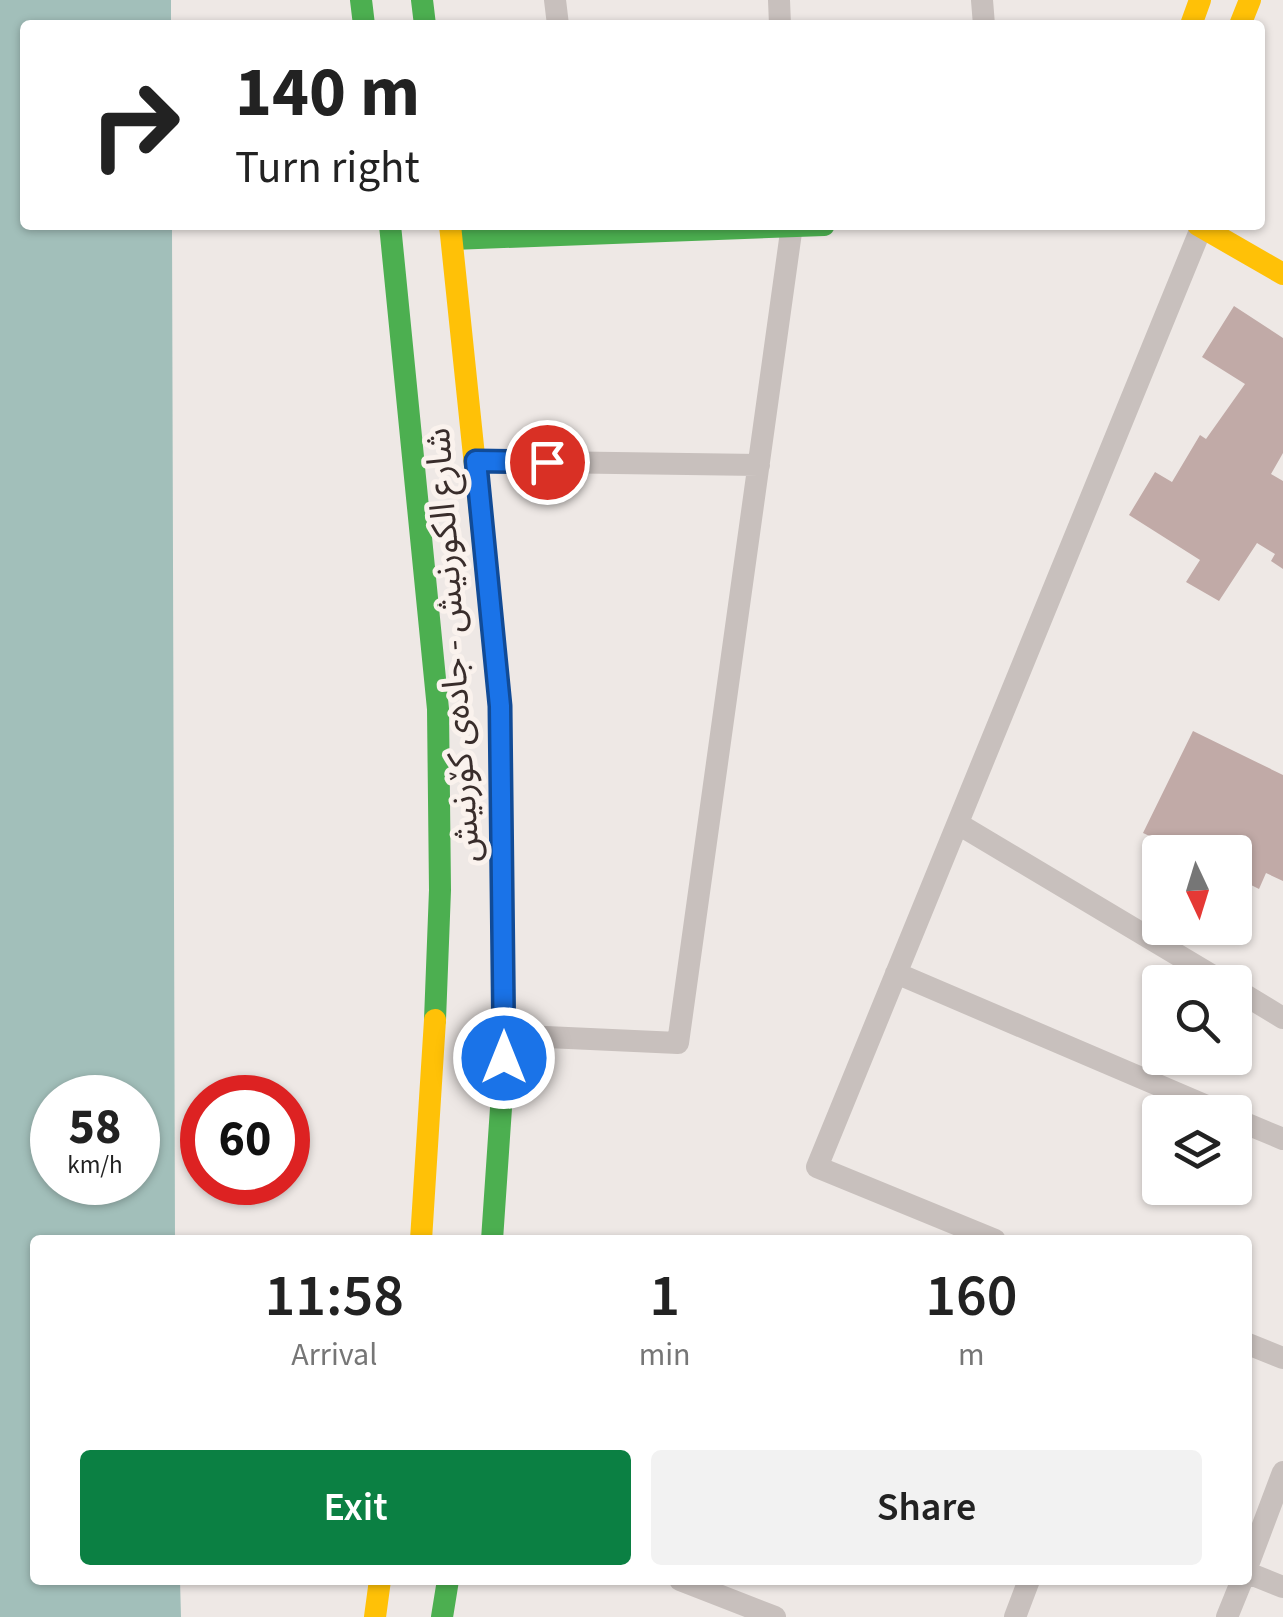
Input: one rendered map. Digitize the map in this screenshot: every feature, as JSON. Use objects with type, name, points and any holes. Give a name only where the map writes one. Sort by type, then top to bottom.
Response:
[{"type":"main road","name":"شارع الكورنيش - جادەی کۆرنیش","points":[[390,230],[438,709],[440,890],[422,1235]]},
{"type":"main road","points":[[451,232],[620,230]]},
{"type":"main road","points":[[1208,230],[1283,274]]},
{"type":"main road","name":"شارع الكورنيش - جادەی کۆرنیش","points":[[451,232],[500,706],[504,1035],[492,1235]]},
{"type":"main road","points":[[376,1617],[379,1585]]},
{"type":"main road","points":[[442,1617],[447,1585]]},
{"type":"street","points":[[504,1035],[678,1043],[791,230]]},
{"type":"street","points":[[984,1235],[818,1167],[960,825],[1198,230]]},
{"type":"street","points":[[476,461],[759,465]]},
{"type":"street","points":[[960,825],[1195,965]]},
{"type":"street","points":[[896,972],[1182,1095]]},
{"type":"street","points":[[1252,1000],[1283,1018]]},
{"type":"street","points":[[1252,1125],[1283,1139]]},
{"type":"street","points":[[1252,1346],[1283,1358]]},
{"type":"street","points":[[1252,1554],[1283,1472]]},
{"type":"street","points":[[1252,1575],[1283,1587]]},
{"type":"street","points":[[693,1585],[776,1617]]},
{"type":"street","points":[[1016,1617],[1027,1585]]},
{"type":"street","points":[[1228,1617],[1240,1585]]},
{"type":"water","points":[[0,0],[171,0],[171,20],[20,20],[20,230],[172,230],[175,1235],[30,1235],[30,1585],[180,1585],[181,1617],[0,1617]]},
{"type":"building","points":[[1234,306],[1283,338],[1283,453],[1271,474],[1283,481],[1283,569],[1271,561],[1275,554],[1257,543],[1219,601],[1186,582],[1200,560],[1129,515],[1155,472],[1172,482],[1200,435],[1206,439],[1245,384],[1202,357]]},
{"type":"building","points":[[1193,731],[1283,775],[1283,881],[1266,873],[1259,889],[1252,886],[1252,835],[1143,833]]},
{"type":"traffic: fast","points":[[361,0],[363,20]]},
{"type":"traffic: fast","points":[[422,0],[424,20]]},
{"type":"traffic: fast","points":[[390,230],[438,709],[440,890],[435,1020]]},
{"type":"traffic: fast","points":[[452,239],[691,230]]},
{"type":"traffic: fast","points":[[492,1235],[504,1064]]},
{"type":"traffic: fast","points":[[442,1617],[447,1585]]},
{"type":"traffic: slow","points":[[1193,20],[1200,0]]},
{"type":"traffic: slow","points":[[1242,20],[1250,0]]},
{"type":"traffic: slow","points":[[451,230],[500,706],[504,1064]]},
{"type":"traffic: slow","points":[[1207,230],[1283,274]]},
{"type":"traffic: slow","points":[[421,1235],[435,1020]]},
{"type":"traffic: slow","points":[[375,1617],[379,1585]]},
{"type":"route","points":[[504,1058],[500,706],[476,461],[547,462]]}]
